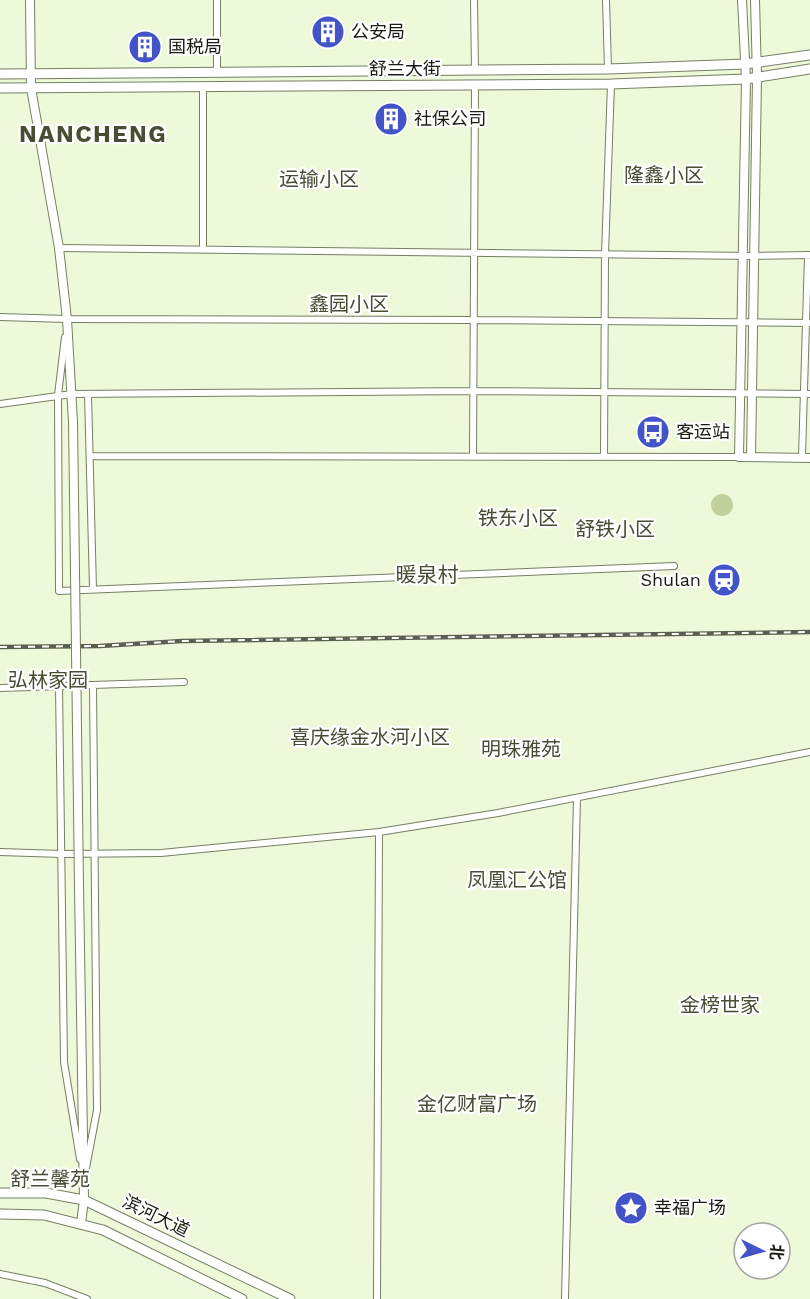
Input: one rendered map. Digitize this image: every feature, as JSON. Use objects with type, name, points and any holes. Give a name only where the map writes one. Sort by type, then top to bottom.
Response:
[{"type":"main road","points":[[30,0],[29,74],[59,248],[68,319],[72,394],[84,1181],[81,1223]]},
{"type":"main road","name":"舒兰大街","points":[[0,74],[608,69],[745,64],[810,55]]},
{"type":"main road","name":"舒兰大街","points":[[0,88],[611,84],[746,79],[810,69]]},
{"type":"main road","name":"滨河大道","points":[[0,1193],[46,1193],[84,1200],[291,1299]]},
{"type":"main road","name":"滨河大道","points":[[0,1214],[44,1215],[103,1230],[242,1299]]},
{"type":"street","points":[[217,0],[217,73]]},
{"type":"street","points":[[474,0],[474,71]]},
{"type":"street","points":[[606,0],[608,69]]},
{"type":"street","points":[[739,457],[746,79],[742,0]]},
{"type":"street","points":[[751,457],[757,78],[755,0]]},
{"type":"street","points":[[604,457],[605,254],[611,84]]},
{"type":"street","points":[[473,456],[475,86]]},
{"type":"street","points":[[203,87],[203,249]]},
{"type":"street","points":[[59,248],[809,255],[806,458],[91,456]]},
{"type":"street","points":[[0,317],[808,323]]},
{"type":"street","points":[[68,319],[58,395],[59,591],[674,566]]},
{"type":"street","points":[[0,404],[88,393],[473,391],[807,394]]},
{"type":"street","points":[[88,393],[93,590]]},
{"type":"street","points":[[0,688],[184,682]]},
{"type":"street","points":[[84,1181],[97,1110],[93,685]]},
{"type":"street","points":[[59,686],[64,1062],[84,1181]]},
{"type":"street","points":[[0,852],[161,854],[379,832],[498,813],[810,752]]},
{"type":"street","points":[[565,1299],[577,798]]},
{"type":"street","points":[[377,1299],[379,832]]},
{"type":"street","points":[[0,1274],[45,1283],[87,1299]]},
{"type":"green space","points":[[722,494],[730,497],[733,505],[730,513],[722,516],[714,513],[711,505],[714,497]]},
{"type":"railway","points":[[0,647],[100,646],[182,641],[810,632]]},
{"type":"place","name":"公安局","points":[[328,32]]},
{"type":"place","name":"国税局","points":[[145,47]]},
{"type":"place","name":"社保公司","points":[[391,119]]},
{"type":"place","name":"客运站","points":[[653,432]]},
{"type":"place","name":"Shulan","points":[[724,580]]},
{"type":"place","name":"幸福广场","points":[[631,1208]]},
{"type":"district","name":"NANCHENG","points":[[93,134]]},
{"type":"district","name":"隆鑫小区","points":[[664,175]]},
{"type":"district","name":"运输小区","points":[[319,179]]},
{"type":"district","name":"鑫园小区","points":[[349,304]]},
{"type":"district","name":"铁东小区","points":[[518,518]]},
{"type":"district","name":"舒铁小区","points":[[615,529]]},
{"type":"district","name":"暖泉村","points":[[427,575]]},
{"type":"district","name":"弘林家园","points":[[48,680]]},
{"type":"district","name":"喜庆缘金水河小区","points":[[370,737]]},
{"type":"district","name":"明珠雅苑","points":[[521,749]]},
{"type":"district","name":"凤凰汇公馆","points":[[517,880]]},
{"type":"district","name":"金榜世家","points":[[720,1005]]},
{"type":"district","name":"金亿财富广场","points":[[477,1104]]},
{"type":"district","name":"舒兰馨苑","points":[[50,1179]]}]
